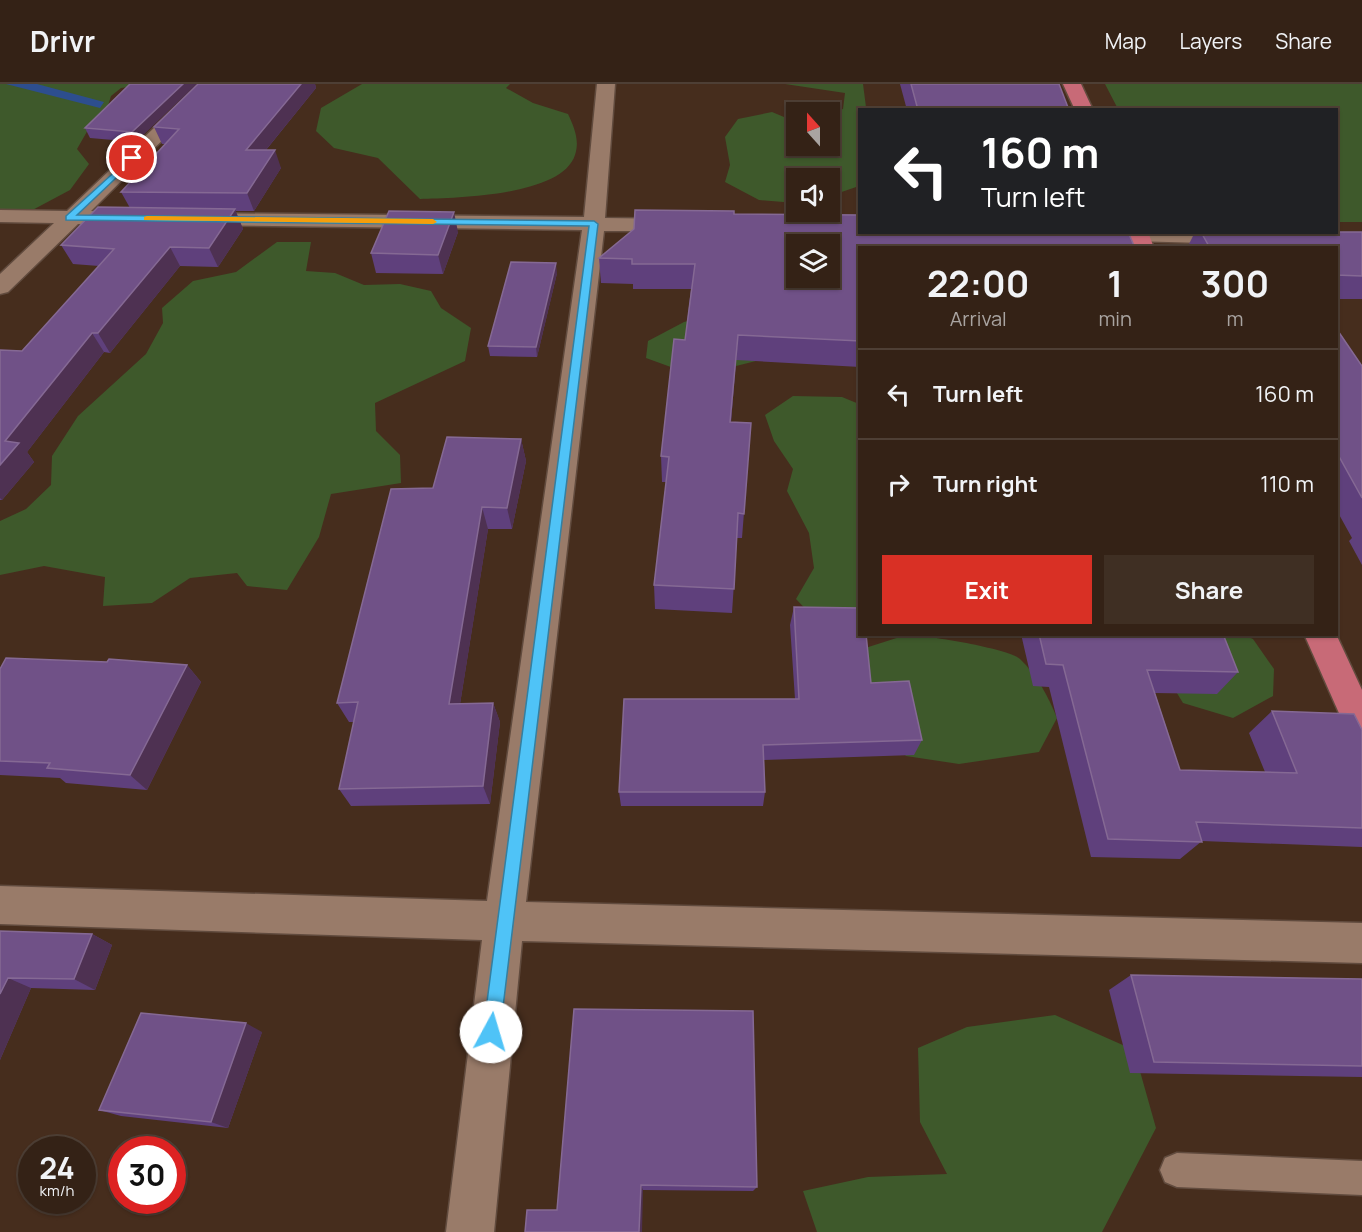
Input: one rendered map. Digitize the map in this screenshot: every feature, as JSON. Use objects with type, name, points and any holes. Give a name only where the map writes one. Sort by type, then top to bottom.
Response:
[{"type":"main road","points":[[1072,84],[1083,108]]},
{"type":"main road","points":[[1321,636],[1362,727]]},
{"type":"street","points":[[0,286],[210,84]]},
{"type":"street","points":[[470,1232],[504,921],[594,224],[606,84]]},
{"type":"street","points":[[0,216],[153,219]]},
{"type":"street","points":[[177,219],[698,226]]},
{"type":"street","points":[[1088,234],[1139,238],[1256,237]]},
{"type":"street","points":[[0,905],[504,921],[1362,943]]},
{"type":"lane","points":[[1176,1170],[1362,1178]]},
{"type":"green space","points":[[0,84],[148,84],[121,88],[111,96],[105,115],[89,128],[77,149],[89,164],[70,190],[10,222],[0,221]]},
{"type":"green space","points":[[362,84],[510,84],[506,88],[533,103],[568,114],[577,139],[575,155],[566,169],[530,187],[481,195],[420,199],[378,158],[334,148],[316,131],[321,108]]},
{"type":"green space","points":[[785,84],[863,84],[866,107],[870,108],[858,108],[858,186],[840,193],[840,168],[786,168],[786,202],[759,200],[725,182],[730,165],[725,137],[738,119],[772,112],[786,118],[786,156],[840,156],[840,110],[843,109],[845,93]]},
{"type":"green space","points":[[1105,84],[1362,84],[1362,222],[1338,222],[1338,108],[1117,108]]},
{"type":"green space","points":[[277,242],[311,242],[306,271],[335,273],[364,285],[400,284],[431,291],[441,308],[471,328],[465,361],[375,403],[376,431],[400,455],[401,483],[331,494],[319,537],[287,590],[247,586],[237,573],[190,578],[152,603],[103,606],[105,577],[44,566],[0,575],[0,521],[26,509],[51,485],[52,456],[78,416],[146,354],[163,323],[162,308],[193,281],[236,272]]},
{"type":"green space","points":[[726,311],[764,359],[724,369],[679,370],[646,358],[648,341],[684,322]]},
{"type":"green space","points":[[793,396],[842,397],[858,404],[858,616],[820,624],[796,599],[814,568],[809,533],[787,491],[793,469],[774,441],[765,415]]},
{"type":"green space","points":[[903,636],[918,636],[983,647],[1012,655],[1020,659],[1042,686],[1057,718],[1039,752],[959,764],[906,756],[875,723],[859,650]]},
{"type":"green space","points":[[1172,636],[1246,636],[1253,639],[1274,669],[1273,696],[1233,718],[1183,703],[1158,662]]},
{"type":"green space","points":[[1055,1015],[1134,1050],[1156,1128],[1102,1232],[817,1232],[803,1191],[868,1177],[947,1174],[920,1122],[918,1048],[967,1027]]},
{"type":"water","points":[[6,84],[37,84],[104,102],[100,108]]},
{"type":"building","points":[[130,84],[183,84],[132,132],[85,128]]},
{"type":"building","points":[[198,84],[301,84],[246,150],[275,150],[247,193],[121,192],[179,129],[154,127]]},
{"type":"building","points":[[911,84],[1059,84],[1068,108],[917,108]]},
{"type":"building","points":[[98,207],[235,209],[209,248],[170,247],[98,333],[92,333],[5,441],[19,443],[0,465],[0,350],[22,351],[114,249],[61,245]]},
{"type":"building","points":[[635,210],[734,211],[734,214],[786,214],[786,222],[840,222],[840,215],[858,215],[858,234],[1129,234],[1134,246],[858,246],[858,341],[738,335],[730,422],[751,423],[744,514],[738,513],[734,589],[654,585],[669,457],[661,456],[674,339],[685,340],[695,264],[632,264],[632,259],[599,258],[634,229]]},
{"type":"building","points":[[389,211],[454,212],[438,255],[371,253]]},
{"type":"building","points":[[1362,232],[1362,276],[1338,275],[1338,246],[1209,246],[1202,234]]},
{"type":"building","points":[[511,262],[556,263],[536,347],[488,346]]},
{"type":"building","points":[[1338,331],[1362,366],[1362,498],[1338,455]]},
{"type":"building","points":[[447,437],[521,439],[507,508],[482,507],[449,704],[493,703],[483,786],[339,789],[358,702],[337,703],[391,489],[433,488]]},
{"type":"building","points":[[794,607],[858,608],[858,636],[866,636],[871,683],[909,681],[922,740],[763,745],[765,792],[619,792],[624,699],[799,699]]},
{"type":"building","points":[[1039,636],[1224,636],[1238,672],[1147,670],[1180,770],[1297,773],[1272,711],[1354,714],[1362,730],[1362,828],[1196,822],[1202,842],[1108,839],[1063,665],[1046,664]]},
{"type":"building","points":[[6,658],[107,662],[109,659],[187,665],[130,775],[47,768],[50,763],[0,761],[0,669]]},
{"type":"building","points":[[0,931],[92,934],[74,979],[8,978],[0,994]]},
{"type":"building","points":[[1131,975],[1362,979],[1362,1066],[1154,1062]]},
{"type":"building","points":[[574,1009],[753,1011],[757,1187],[641,1185],[639,1232],[525,1232],[527,1210],[557,1210]]},
{"type":"building","points":[[141,1013],[246,1023],[211,1122],[99,1110]]},
{"type":"slow traffic","points":[[147,218],[433,222]]},
{"type":"route","points":[[132,158],[69,218],[594,224],[491,1032]]}]
